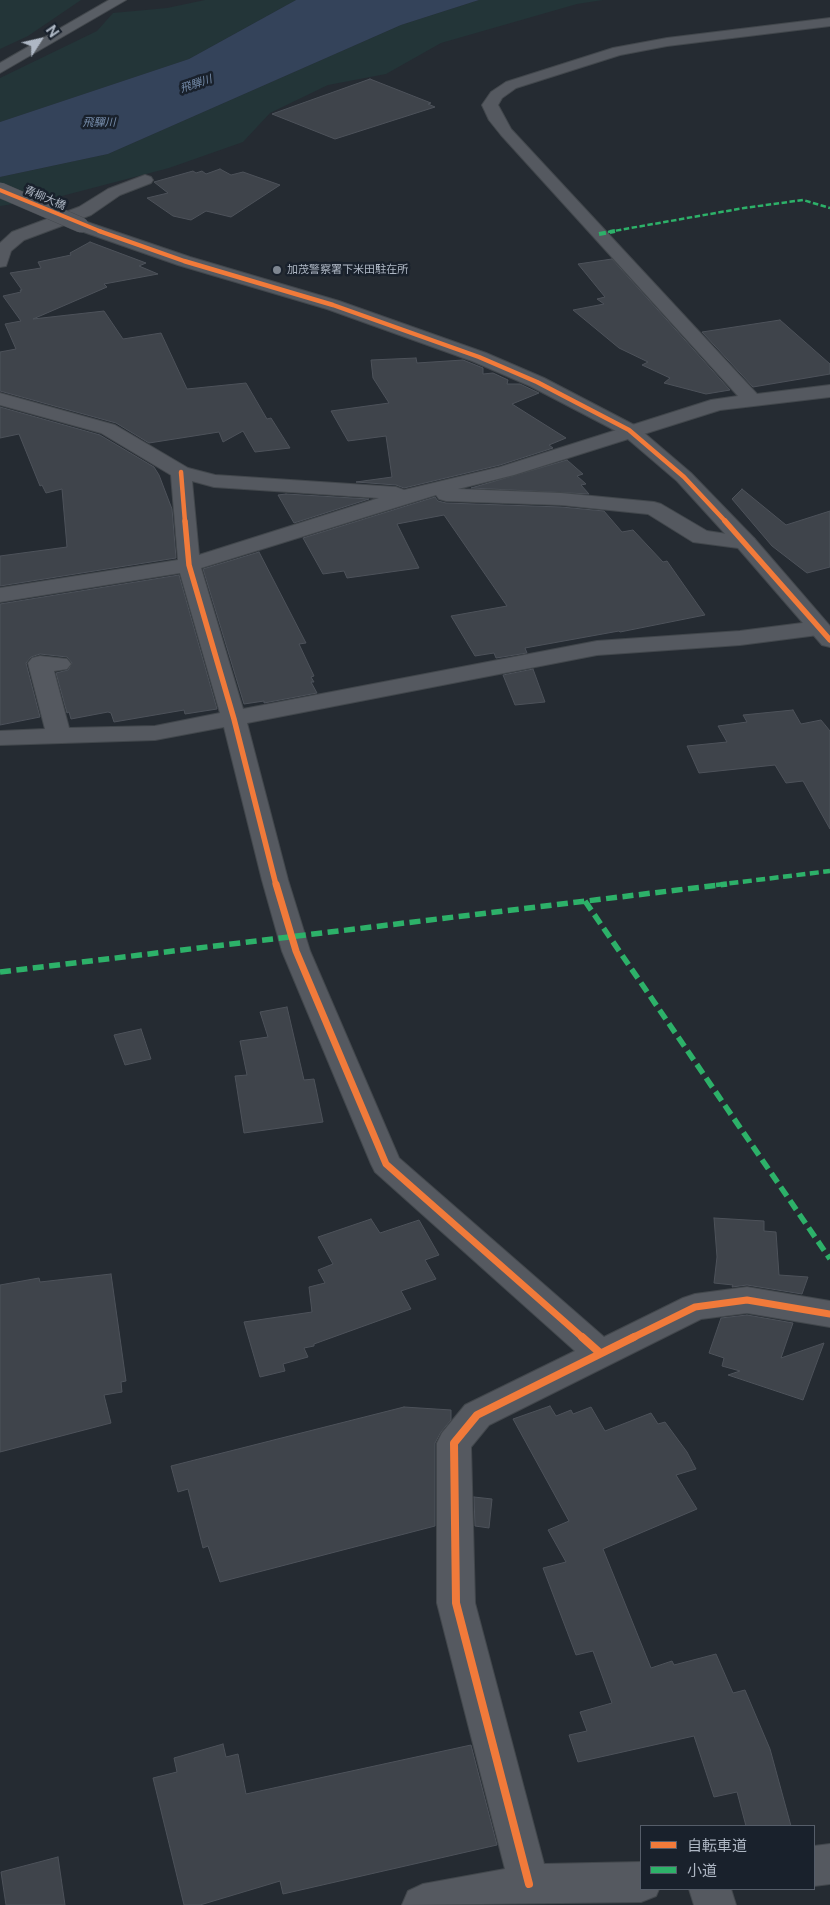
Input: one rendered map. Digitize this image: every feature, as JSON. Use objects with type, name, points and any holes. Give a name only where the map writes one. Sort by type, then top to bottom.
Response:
[{"type":"main road","points":[[0,69],[119,0]]},
{"type":"street","points":[[750,399],[506,132],[497,120],[490,105],[496,95],[511,85],[618,51],[667,42],[830,22]]},
{"type":"street","points":[[0,262],[4,249],[18,236],[85,211],[114,192],[145,180]]},
{"type":"street","name":"青柳大橋","points":[[0,190],[81,225],[184,261],[333,305],[479,357],[537,382],[629,430],[684,477],[746,543],[824,634]]},
{"type":"street","points":[[0,595],[189,565],[412,494],[507,471],[629,430],[718,404],[830,391]]},
{"type":"street","points":[[0,399],[108,429],[181,472],[214,481],[412,494],[561,499],[654,508],[701,537],[746,543]]},
{"type":"street","points":[[181,472],[189,565],[234,719],[275,880],[296,951],[386,1164],[600,1353]]},
{"type":"street","points":[[0,738],[155,733],[597,648],[824,634]]},
{"type":"street","points":[[59,664],[40,663],[59,736]]},
{"type":"street","points":[[529,1884],[456,1603],[454,1443],[477,1415],[695,1308],[748,1300],[830,1314]]},
{"type":"street","points":[[815,1866],[830,1864]]},
{"type":"street","points":[[423,1905],[529,1884],[640,1882]]},
{"type":"street","points":[[710,1890],[715,1905]]},
{"type":"shaded area","points":[[0,0],[81,0],[28,36],[0,49]]},
{"type":"shaded area","points":[[205,0],[296,0],[189,59],[0,122],[0,78],[97,31],[113,13],[167,8]]},
{"type":"shaded area","points":[[479,0],[603,0],[577,4],[441,43],[386,74],[328,85],[270,113],[243,142],[169,168],[58,197],[0,206],[0,177],[108,154],[401,25]]},
{"type":"water","name":"飛驒川","points":[[296,0],[479,0],[401,25],[108,154],[0,177],[0,122],[189,59]]},
{"type":"building","points":[[370,79],[431,103],[428,104],[435,107],[335,139],[272,114]]},
{"type":"building","points":[[220,169],[231,175],[243,172],[280,185],[231,217],[206,211],[191,220],[173,216],[147,198],[168,193],[154,182],[193,171],[196,173],[202,171],[206,174]]},
{"type":"building","points":[[90,242],[146,263],[139,266],[158,274],[104,284],[107,287],[33,319],[104,311],[123,339],[161,333],[187,389],[246,383],[267,419],[271,418],[290,448],[255,452],[243,431],[223,442],[219,432],[149,443],[116,423],[0,391],[0,352],[16,349],[5,324],[21,321],[3,296],[21,292],[20,290],[22,290],[10,273],[41,268],[38,262],[71,255],[70,253]]},
{"type":"building","points":[[612,259],[730,390],[706,394],[664,383],[670,378],[642,365],[648,362],[619,348],[573,310],[604,304],[597,299],[605,297],[578,264]]},
{"type":"building","points":[[780,320],[830,364],[830,374],[753,387],[702,332]]},
{"type":"building","points":[[416,358],[417,363],[463,360],[483,368],[483,374],[493,373],[508,380],[507,384],[520,384],[539,393],[512,404],[566,438],[549,445],[553,448],[500,465],[404,488],[396,485],[356,482],[392,477],[386,436],[348,441],[331,411],[389,403],[373,378],[371,360]]},
{"type":"building","points":[[0,407],[100,435],[154,467],[172,509],[176,558],[0,586],[0,556],[67,547],[62,489],[46,493],[42,485],[40,486],[19,434],[0,438]]},
{"type":"building","points":[[567,460],[583,474],[577,476],[586,484],[581,485],[589,494],[471,488]]},
{"type":"building","points":[[742,489],[786,525],[830,511],[830,567],[807,573],[772,546],[732,499]]},
{"type":"building","points":[[278,495],[369,499],[294,523]]},
{"type":"building","points":[[435,497],[438,501],[446,503],[561,507],[604,511],[622,532],[633,530],[663,562],[667,561],[705,615],[525,648],[527,653],[496,658],[494,653],[475,656],[451,616],[507,606],[444,515],[397,524],[419,568],[347,578],[344,571],[323,574],[303,538]]},
{"type":"building","points":[[259,552],[306,643],[299,644],[314,676],[311,677],[314,682],[311,682],[317,693],[264,703],[264,701],[244,704],[203,569]]},
{"type":"building","points":[[179,575],[217,709],[185,714],[184,710],[114,722],[111,713],[108,712],[71,719],[69,712],[67,713],[56,673],[68,670],[72,663],[67,657],[40,654],[31,657],[26,663],[40,717],[0,725],[0,604]]},
{"type":"building","points":[[533,669],[545,702],[515,705],[503,675]]},
{"type":"building","points":[[793,710],[801,724],[821,720],[830,731],[830,829],[803,781],[786,783],[775,765],[699,773],[687,746],[727,742],[718,726],[747,722],[743,715]]},
{"type":"building","points":[[287,1007],[304,1080],[314,1079],[323,1122],[244,1133],[235,1076],[247,1075],[240,1041],[268,1037],[260,1012]]},
{"type":"building","points":[[141,1029],[151,1059],[125,1065],[114,1035]]},
{"type":"building","points":[[714,1218],[764,1221],[764,1231],[776,1232],[779,1275],[808,1277],[802,1294],[747,1285],[732,1287],[733,1285],[714,1283],[717,1257]]},
{"type":"building","points":[[371,1219],[380,1233],[419,1220],[439,1255],[425,1260],[436,1279],[401,1291],[411,1309],[314,1344],[314,1346],[304,1348],[308,1357],[283,1364],[285,1371],[260,1377],[244,1322],[312,1312],[309,1287],[325,1283],[318,1270],[333,1264],[318,1237]]},
{"type":"building","points":[[111,1274],[126,1381],[121,1382],[122,1392],[104,1395],[111,1423],[0,1452],[0,1285],[39,1278],[40,1282]]},
{"type":"building","points":[[747,1315],[793,1323],[781,1358],[824,1343],[803,1400],[728,1375],[740,1371],[722,1366],[724,1358],[709,1353],[721,1318]]},
{"type":"building","points":[[550,1406],[556,1416],[571,1410],[573,1414],[591,1407],[605,1431],[651,1413],[658,1424],[665,1422],[687,1452],[696,1469],[676,1475],[697,1509],[603,1549],[651,1668],[672,1661],[674,1665],[716,1654],[733,1693],[745,1690],[770,1749],[791,1825],[746,1825],[737,1792],[714,1797],[694,1736],[578,1762],[569,1735],[587,1731],[580,1712],[612,1703],[593,1651],[576,1655],[543,1568],[566,1562],[548,1530],[569,1521],[513,1419]]},
{"type":"building","points":[[404,1407],[451,1410],[451,1420],[435,1443],[435,1526],[220,1582],[208,1546],[203,1548],[188,1489],[178,1492],[171,1466]]},
{"type":"building","points":[[474,1497],[492,1499],[489,1528],[475,1526]]},
{"type":"building","points":[[223,1744],[226,1757],[238,1754],[246,1794],[471,1745],[497,1845],[283,1894],[280,1881],[200,1905],[184,1905],[153,1778],[177,1772],[174,1758]]},
{"type":"building","points":[[58,1857],[65,1905],[6,1905],[1,1872]]},
{"type":"marked path","points":[[599,234],[744,208],[803,200],[830,208]]},
{"type":"marked path","points":[[0,972],[830,871]]},
{"type":"marked path","points":[[585,901],[830,1259]]},
{"type":"cycle path","points":[[0,190],[81,225],[184,261],[333,305],[479,357],[537,382],[629,430],[684,477],[746,543],[830,640]]},
{"type":"cycle path","points":[[181,472],[189,565],[234,719],[275,880],[296,951],[386,1164],[600,1353]]},
{"type":"cycle path","points":[[529,1884],[456,1603],[454,1443],[477,1415],[695,1307],[747,1300],[830,1314]]},
{"type":"place","name":"加茂警察署下米田駐在所","points":[[277,270]]},
{"type":"water label","name":"飛騨川","points":[[196,84]]}]
